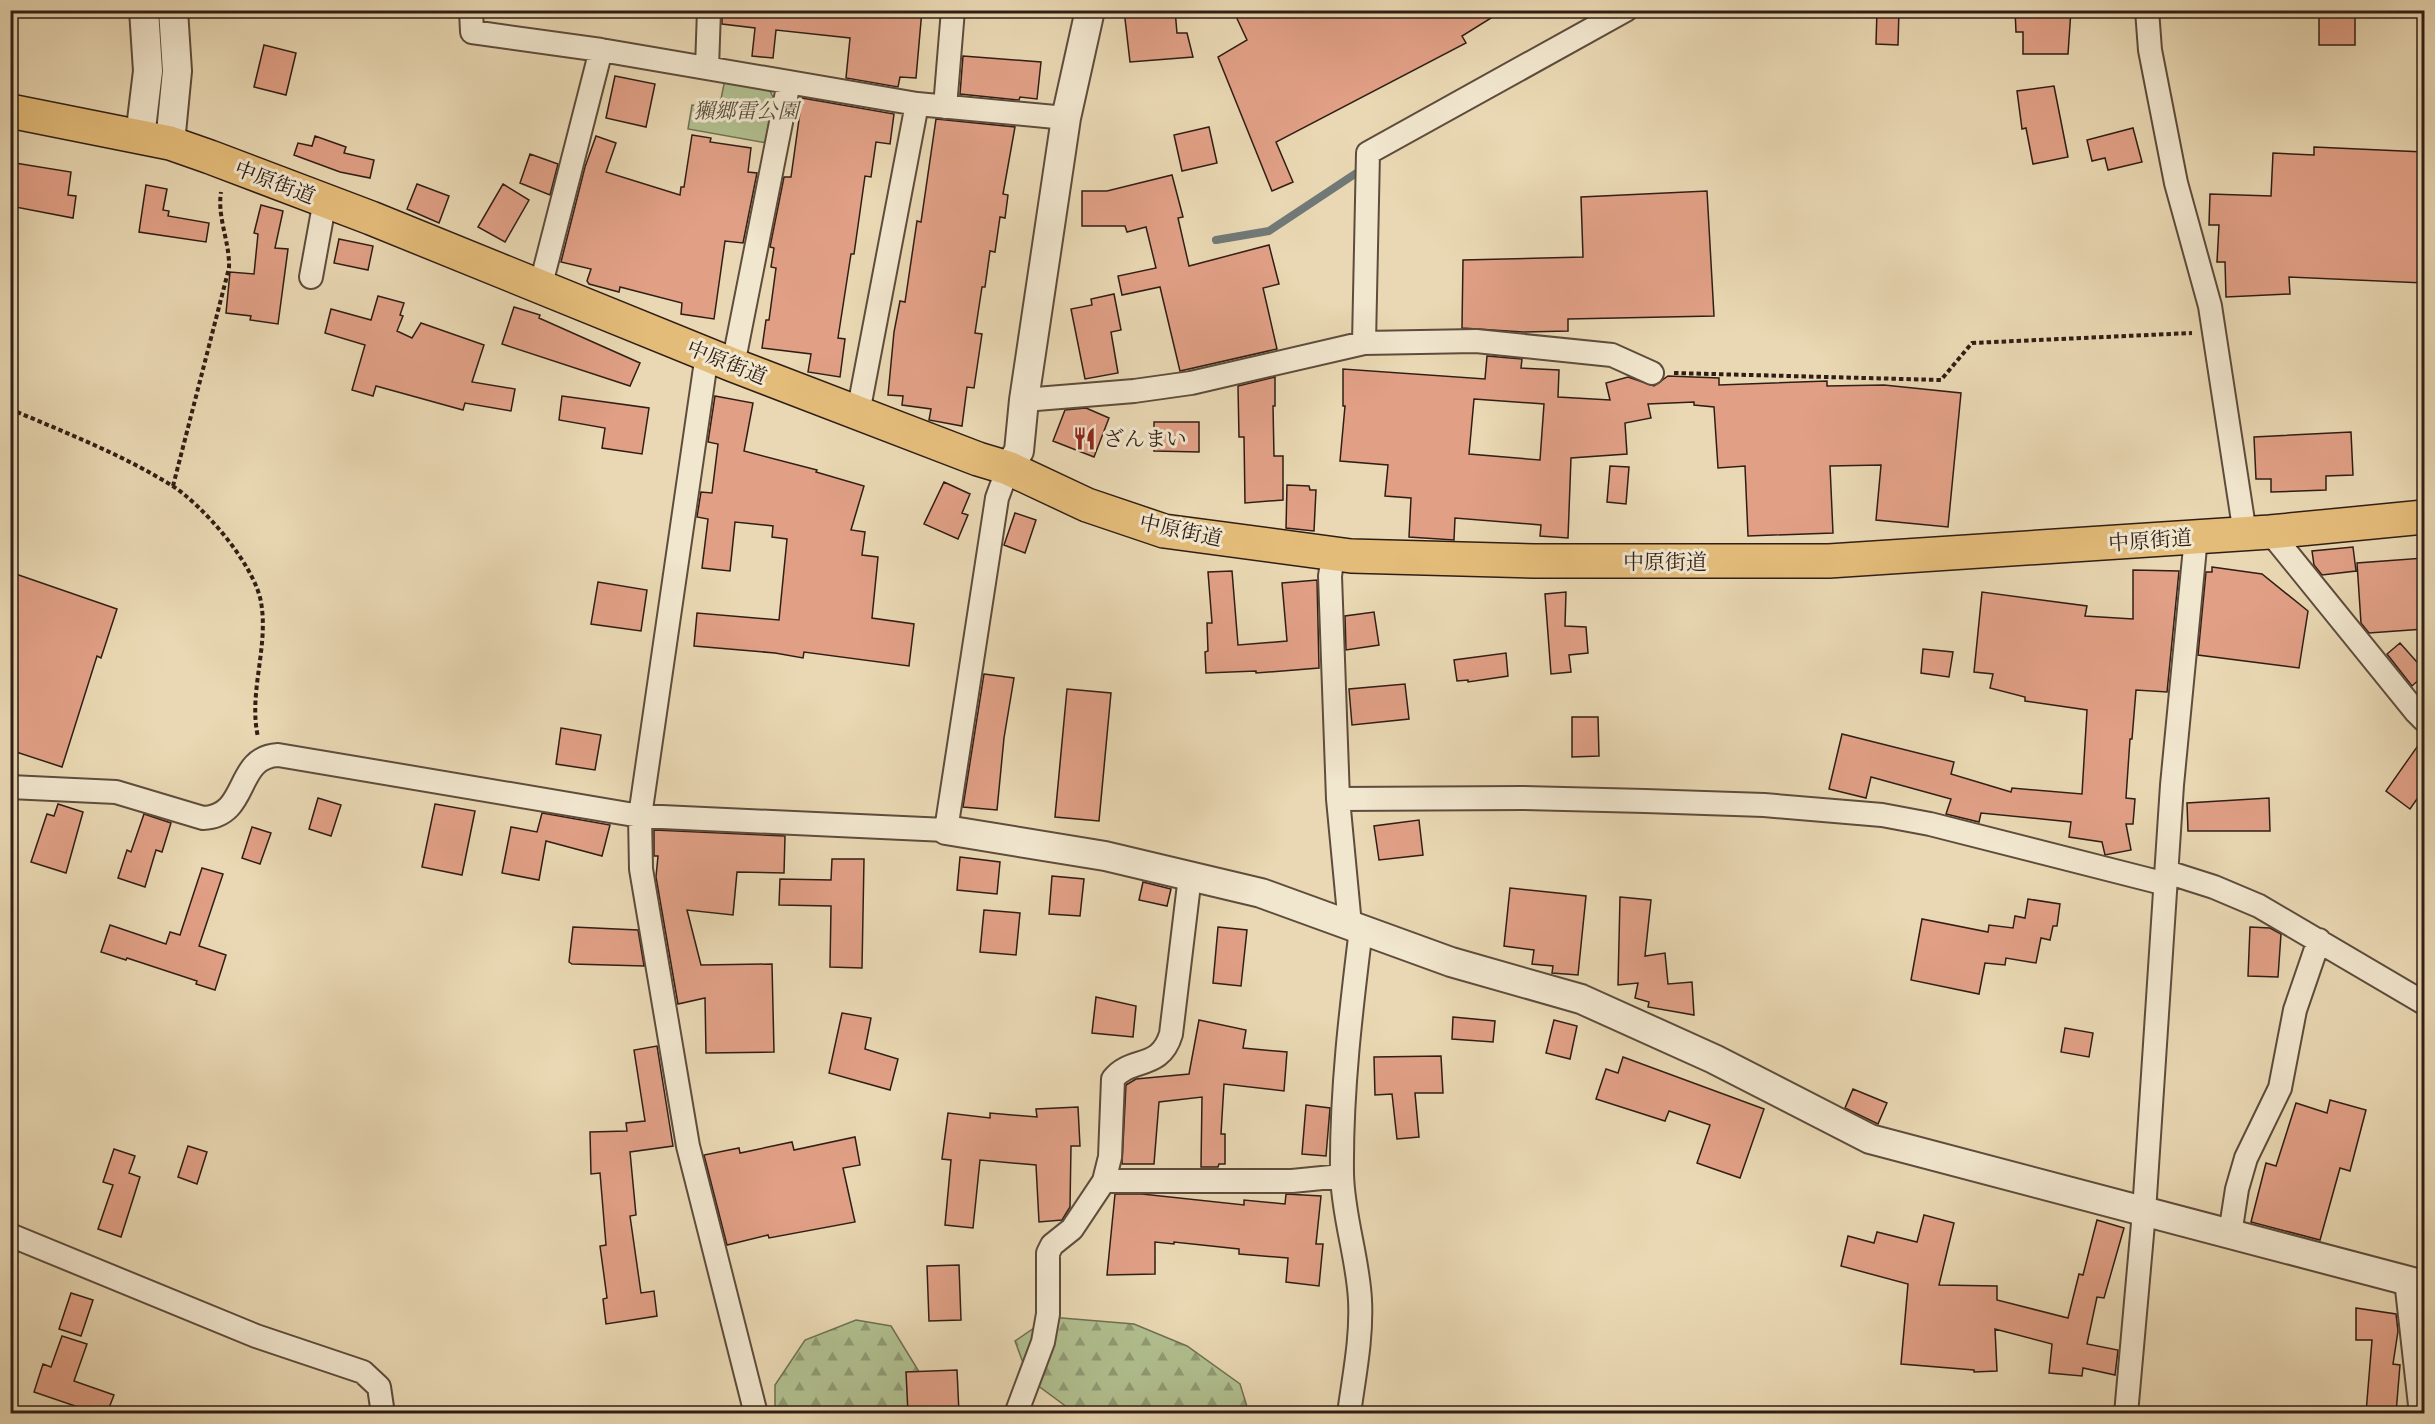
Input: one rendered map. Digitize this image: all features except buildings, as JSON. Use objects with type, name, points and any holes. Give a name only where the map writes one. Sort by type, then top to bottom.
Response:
[{"type":"main road","name":"中原街道","points":[[10,111],[155,140],[230,164],[722,361],[1008,468],[1087,505],[1164,531],[1333,555],[1534,561],[1829,561],[2258,533],[2424,517]]},
{"type":"street","points":[[144,10],[147,71],[155,140]]},
{"type":"street","points":[[155,140],[177,71],[173,10]]},
{"type":"street","points":[[471,10],[472,32],[601,50],[917,104],[1066,118]]},
{"type":"street","points":[[707,68],[709,10]]},
{"type":"street","points":[[945,107],[953,10]]},
{"type":"street","points":[[946,830],[997,498],[1008,468],[1019,451],[1024,400],[1066,118],[1090,10]]},
{"type":"street","points":[[1364,343],[1368,153],[1626,10]]},
{"type":"street","points":[[2147,10],[2150,50],[2176,183],[2210,306],[2258,533],[2424,720]]},
{"type":"street","points":[[540,288],[601,50]]},
{"type":"street","points":[[756,1413],[688,1146],[641,869],[640,816],[703,380],[722,361],[789,82]]},
{"type":"street","points":[[858,413],[917,104]]},
{"type":"street","points":[[311,277],[325,201]]},
{"type":"street","points":[[1024,400],[1134,391],[1191,383],[1364,343],[1476,341],[1612,355],[1652,373]]},
{"type":"street","points":[[2126,1413],[2144,1212],[2172,785],[2196,537]]},
{"type":"street","points":[[1333,555],[1330,576],[1338,799],[1356,927],[1346,1056],[1342,1176],[1360,1300],[1360,1326],[1349,1413]]},
{"type":"street","points":[[10,788],[116,792],[203,818],[213,817],[230,807],[253,766],[262,757],[278,755],[640,816],[946,830],[1105,856],[1261,893],[1451,962],[1581,999],[1714,1059],[1870,1139],[2415,1283],[2421,1413]]},
{"type":"street","points":[[1338,799],[1523,798],[1645,801],[1764,805],[1882,815],[2214,887],[2259,906],[2424,1003]]},
{"type":"street","points":[[1016,1413],[1043,1342],[1048,1314],[1048,1253],[1052,1245],[1072,1230],[1104,1181],[1110,1157],[1113,1079],[1118,1073],[1161,1055],[1168,1046],[1190,876]]},
{"type":"street","points":[[2230,1234],[2237,1189],[2255,1138],[2280,1088],[2295,1010],[2319,940]]},
{"type":"street","points":[[1104,1181],[1292,1181],[1342,1176]]},
{"type":"street","points":[[10,1235],[256,1336],[363,1372],[379,1387],[383,1413]]},
{"type":"path","points":[[172,486],[230,268],[230,252],[222,221],[220,201],[222,186],[230,164]]},
{"type":"path","points":[[1652,373],[1941,380],[1972,343],[2214,332]]},
{"type":"path","points":[[10,409],[88,443],[172,486],[210,519],[235,548],[252,576],[261,601],[262,631],[254,717],[262,757]]},
{"type":"green space","name":"獺郷雷公園","points":[[725,79],[768,87],[774,99],[767,143],[688,129],[692,105],[719,109]]},
{"type":"green space","points":[[1050,1317],[1134,1324],[1187,1346],[1240,1384],[1249,1413],[1075,1413],[1029,1379],[1015,1341]]},
{"type":"green space","points":[[856,1320],[891,1326],[921,1375],[917,1413],[775,1414],[775,1385],[805,1340]]},
{"type":"waterway","points":[[1216,240],[1269,231],[1364,168]]},
{"type":"place","name":"ざんまい","points":[[1085,438]]}]
